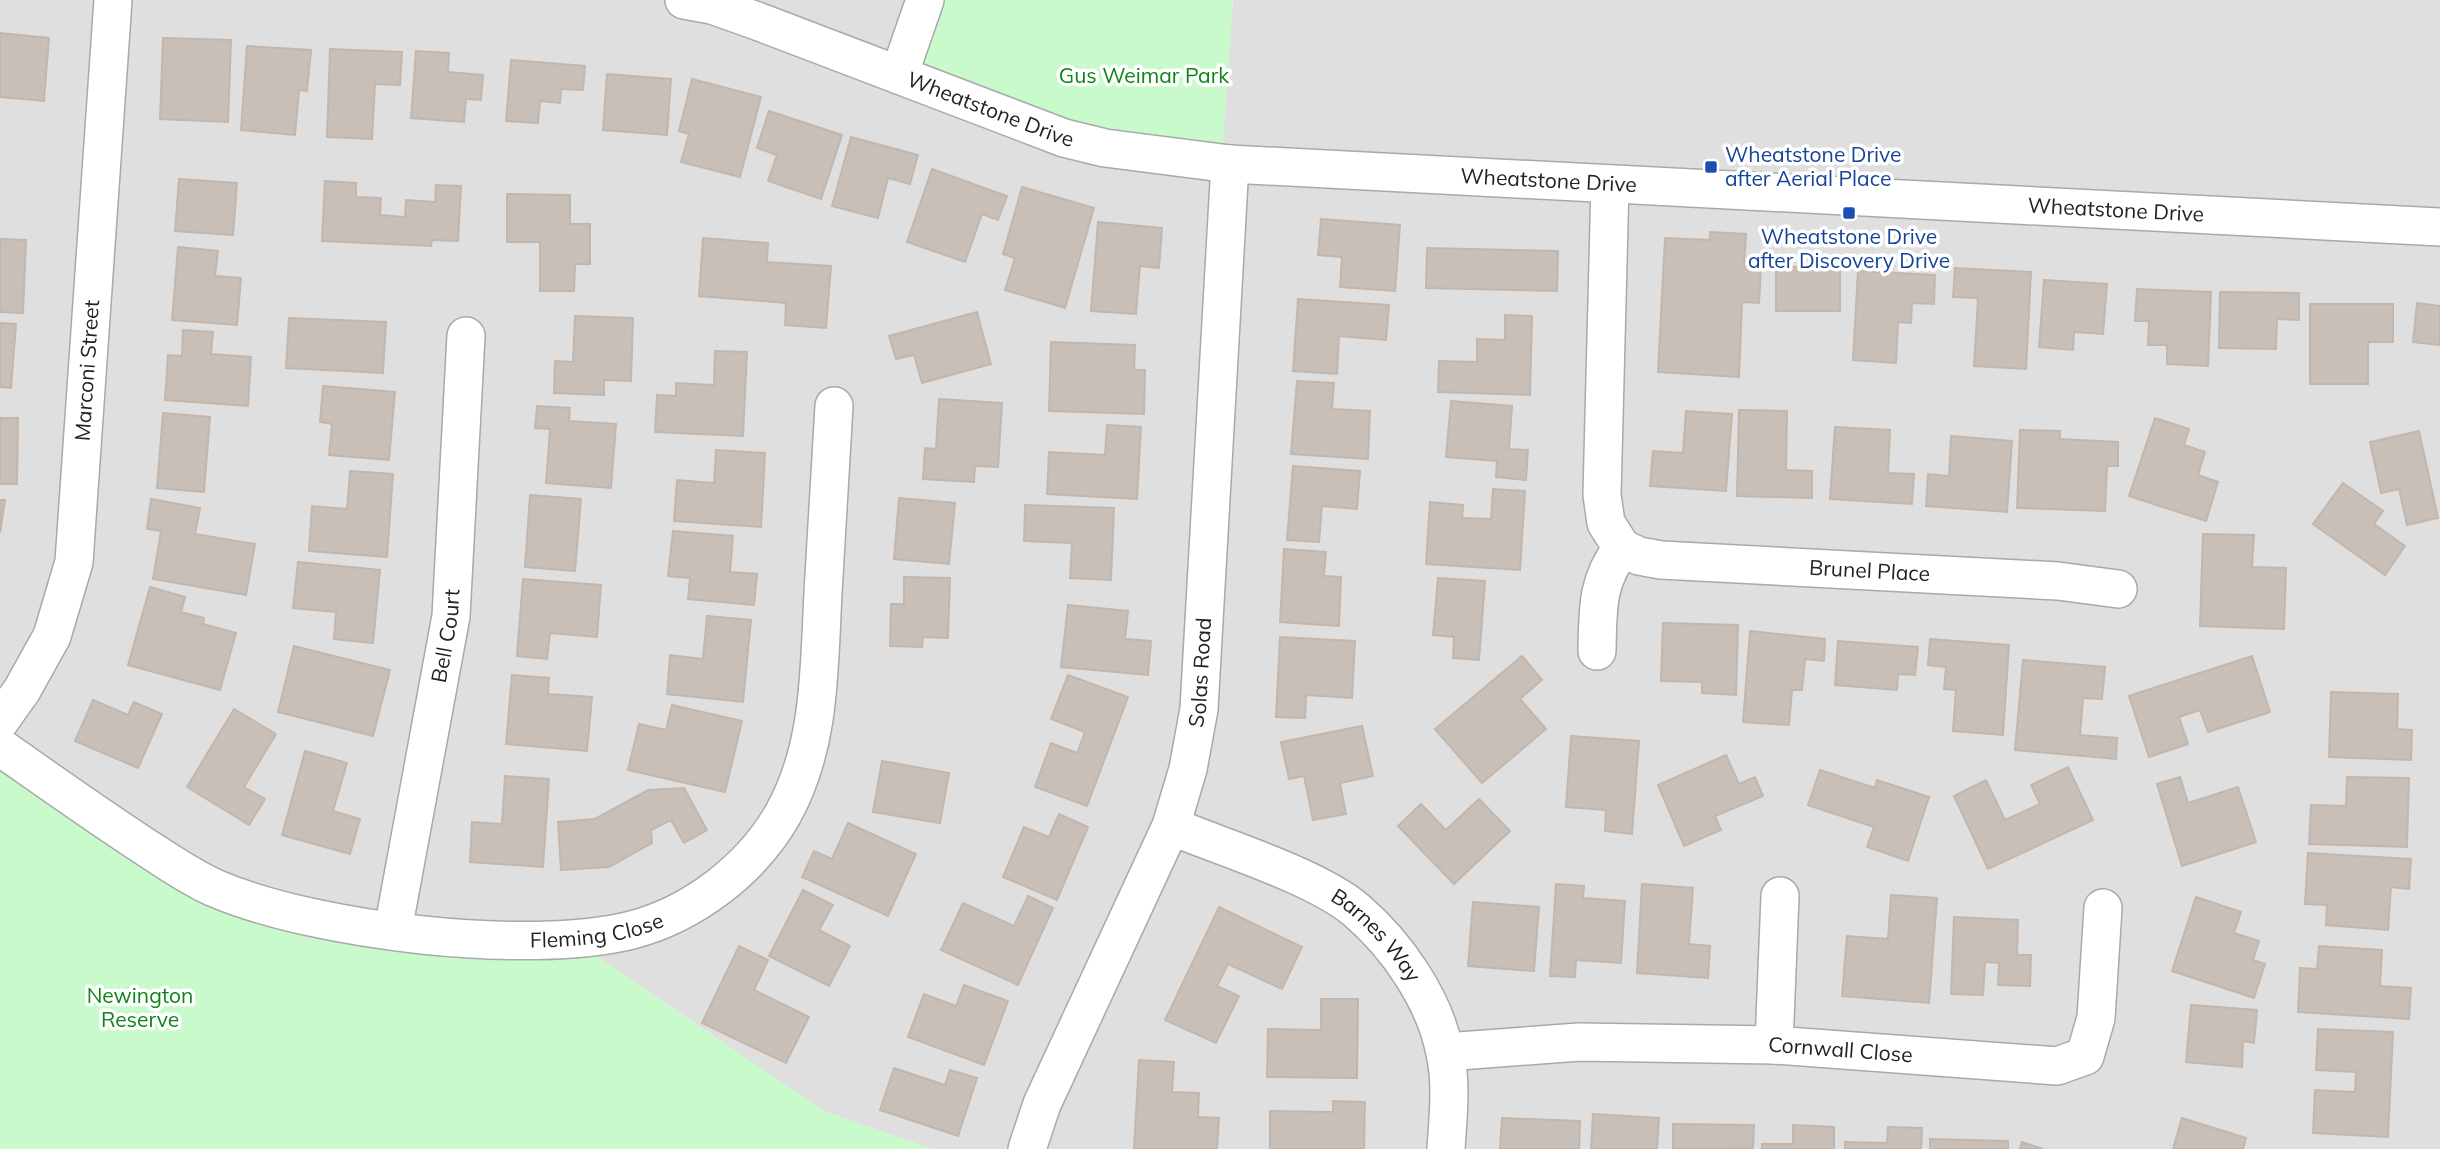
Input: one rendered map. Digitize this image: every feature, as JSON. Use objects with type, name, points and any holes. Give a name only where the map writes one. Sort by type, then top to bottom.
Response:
[{"type":"street","name":"Marconi Street","points":[[0,721],[22,690],[52,636],[74,562],[113,0]]},
{"type":"street","name":"Wheatstone Drive","points":[[684,0],[735,13],[1064,138],[1105,148],[1230,164],[2440,228]]},
{"type":"street","points":[[899,75],[925,0]]},
{"type":"street","name":"Solas Road","points":[[1027,1149],[1042,1104],[1171,826],[1188,769],[1199,709],[1230,164]]},
{"type":"street","points":[[1597,651],[1599,599],[1606,569],[1622,548],[1606,523],[1602,495],[1610,184]]},
{"type":"street","name":"Bell Court","points":[[393,930],[452,616],[467,336]]},
{"type":"street","name":"Fleming Close","points":[[0,747],[118,829],[216,889],[260,905],[321,920],[458,937],[588,939],[635,929],[677,913],[723,882],[759,851],[783,813],[801,773],[816,720],[834,406]]},
{"type":"street","name":"Brunel Place","points":[[1622,548],[1639,556],[1661,560],[2058,581],[2118,590]]},
{"type":"street","name":"Barnes Way","points":[[1171,826],[1312,884],[1355,909],[1421,987],[1445,1052],[1449,1089],[1446,1149]]},
{"type":"street","points":[[1774,1045],[1780,896]]},
{"type":"street","name":"Cornwall Close","points":[[1445,1052],[1578,1042],[1774,1045],[2057,1066],[2085,1056],[2095,1018],[2103,908]]},
{"type":"shaded area","points":[[0,0],[925,0],[1221,162],[1233,0],[2440,0],[2440,1149],[931,1149],[824,1111],[571,939],[260,905],[0,747]]},
{"type":"green space","name":"Gus Weimar Park","points":[[925,0],[1233,0],[1221,163],[899,75]]},
{"type":"green space","name":"Newington Reserve","points":[[0,747],[216,889],[571,939],[824,1111],[931,1149],[0,1149]]},
{"type":"building","points":[[0,33],[49,38],[44,101],[0,97]]},
{"type":"building","points":[[163,38],[231,40],[228,122],[160,119]]},
{"type":"building","points":[[247,46],[311,50],[307,91],[299,90],[295,135],[241,130]]},
{"type":"building","points":[[330,49],[402,52],[400,85],[375,84],[372,139],[327,137]]},
{"type":"building","points":[[416,51],[449,53],[448,72],[483,75],[481,100],[466,99],[464,122],[411,118]]},
{"type":"building","points":[[511,60],[585,66],[583,90],[561,89],[560,103],[540,101],[538,123],[506,121]]},
{"type":"building","points":[[607,74],[671,79],[667,135],[603,130]]},
{"type":"building","points":[[692,79],[761,97],[740,177],[681,162],[689,134],[679,131]]},
{"type":"building","points":[[769,111],[842,135],[821,199],[768,181],[777,155],[757,148]]},
{"type":"building","points":[[851,137],[918,155],[910,184],[888,178],[878,218],[832,206]]},
{"type":"building","points":[[932,169],[1007,196],[998,220],[982,214],[965,262],[907,242]]},
{"type":"building","points":[[179,179],[237,183],[233,235],[175,231]]},
{"type":"building","points":[[325,181],[356,183],[356,197],[381,198],[380,215],[405,217],[406,200],[435,202],[436,185],[461,186],[458,241],[432,240],[431,246],[322,241]]},
{"type":"building","points":[[1022,187],[1094,208],[1065,308],[1005,290],[1015,258],[1003,254]]},
{"type":"building","points":[[507,194],[570,195],[570,224],[590,224],[590,264],[575,264],[574,291],[540,291],[540,242],[507,242]]},
{"type":"building","points":[[1321,219],[1400,225],[1395,291],[1340,287],[1342,257],[1318,255]]},
{"type":"building","points":[[1098,222],[1162,228],[1159,268],[1140,266],[1136,314],[1091,311]]},
{"type":"building","points":[[1710,232],[1746,234],[1744,266],[1761,267],[1759,303],[1742,302],[1739,377],[1658,372],[1665,238],[1710,240]]},
{"type":"building","points":[[703,238],[768,243],[767,262],[831,266],[826,328],[785,325],[786,303],[699,296]]},
{"type":"building","points":[[0,239],[26,240],[23,313],[0,312]]},
{"type":"building","points":[[178,247],[218,251],[215,276],[241,278],[237,325],[172,320]]},
{"type":"building","points":[[1427,248],[1558,251],[1557,291],[1426,288]]},
{"type":"building","points":[[1776,267],[1840,267],[1840,311],[1776,311]]},
{"type":"building","points":[[1955,268],[2031,272],[2026,369],[1974,366],[1978,298],[1953,297]]},
{"type":"building","points":[[1858,271],[1935,275],[1934,304],[1912,303],[1911,323],[1898,322],[1896,363],[1853,360]]},
{"type":"building","points":[[2044,280],[2107,284],[2103,334],[2074,332],[2073,350],[2039,347]]},
{"type":"building","points":[[2137,289],[2211,292],[2208,366],[2167,364],[2167,345],[2148,345],[2149,321],[2135,321]]},
{"type":"building","points":[[2220,292],[2299,293],[2299,320],[2277,319],[2276,349],[2219,348]]},
{"type":"building","points":[[1298,299],[1389,305],[1386,340],[1339,336],[1337,374],[1293,371]]},
{"type":"building","points":[[2417,303],[2440,306],[2440,345],[2413,342]]},
{"type":"building","points":[[2310,304],[2393,304],[2393,342],[2368,342],[2368,384],[2310,384]]},
{"type":"building","points":[[977,312],[991,364],[922,383],[914,355],[896,359],[889,336]]},
{"type":"building","points":[[1505,315],[1532,316],[1530,395],[1438,392],[1439,361],[1477,362],[1477,339],[1505,340]]},
{"type":"building","points":[[575,316],[633,318],[631,381],[604,380],[604,395],[554,393],[555,361],[573,362]]},
{"type":"building","points":[[289,318],[386,322],[383,373],[286,368]]},
{"type":"building","points":[[0,323],[16,324],[11,388],[0,387]]},
{"type":"building","points":[[183,330],[213,332],[211,354],[251,357],[248,406],[165,400],[168,355],[182,356]]},
{"type":"building","points":[[1051,342],[1135,345],[1134,370],[1145,370],[1144,414],[1049,411]]},
{"type":"building","points":[[715,351],[747,352],[743,436],[655,432],[657,395],[676,396],[676,383],[714,385]]},
{"type":"building","points":[[1297,381],[1334,383],[1332,409],[1370,411],[1368,459],[1291,454]]},
{"type":"building","points":[[323,386],[395,392],[389,460],[329,455],[332,424],[320,422]]},
{"type":"building","points":[[939,399],[1002,403],[998,467],[975,466],[974,482],[923,479],[925,448],[936,449]]},
{"type":"building","points":[[1451,401],[1512,406],[1509,449],[1528,450],[1526,480],[1496,477],[1497,461],[1446,457]]},
{"type":"building","points":[[537,406],[570,408],[569,421],[616,424],[611,488],[546,483],[550,429],[535,428]]},
{"type":"building","points":[[1739,410],[1787,411],[1786,470],[1812,471],[1812,498],[1737,496]]},
{"type":"building","points":[[1686,411],[1732,414],[1726,491],[1650,486],[1653,451],[1683,453]]},
{"type":"building","points":[[163,413],[210,417],[204,492],[157,488]]},
{"type":"building","points":[[0,418],[18,418],[17,484],[0,484]]},
{"type":"building","points":[[2155,418],[2189,429],[2184,445],[2205,452],[2198,475],[2218,482],[2206,521],[2129,496]]},
{"type":"building","points":[[1107,425],[1141,427],[1137,499],[1047,494],[1049,452],[1105,455]]},
{"type":"building","points":[[1835,427],[1890,430],[1888,473],[1914,474],[1912,504],[1830,499]]},
{"type":"building","points":[[2020,430],[2060,431],[2060,439],[2118,442],[2118,466],[2107,466],[2105,511],[2017,508]]},
{"type":"building","points":[[2419,431],[2438,518],[2407,525],[2399,489],[2381,493],[2370,442]]},
{"type":"building","points":[[1951,436],[2012,441],[2007,512],[1926,506],[1928,474],[1949,476]]},
{"type":"building","points":[[716,450],[765,453],[761,527],[674,521],[677,480],[714,483]]},
{"type":"building","points":[[1293,466],[1360,471],[1357,509],[1322,506],[1319,542],[1287,540]]},
{"type":"building","points":[[350,471],[393,474],[387,557],[309,551],[312,506],[347,509]]},
{"type":"building","points":[[2343,483],[2383,511],[2374,524],[2405,546],[2385,575],[2313,524]]},
{"type":"building","points":[[1493,489],[1525,491],[1520,570],[1426,564],[1430,502],[1463,505],[1462,518],[1491,519]]},
{"type":"building","points":[[530,495],[581,499],[575,571],[525,567]]},
{"type":"building","points":[[899,498],[955,503],[949,564],[894,559]]},
{"type":"building","points":[[151,499],[200,508],[195,534],[255,544],[246,595],[153,579],[161,531],[147,529]]},
{"type":"building","points":[[0,500],[5,500],[0,533]]},
{"type":"building","points":[[1025,505],[1114,508],[1111,580],[1070,578],[1072,543],[1024,541]]},
{"type":"building","points":[[673,531],[733,536],[730,572],[757,574],[754,605],[688,599],[690,578],[668,576]]},
{"type":"building","points":[[2203,534],[2254,535],[2252,567],[2286,568],[2284,629],[2200,626]]},
{"type":"building","points":[[1284,549],[1326,552],[1324,576],[1341,577],[1339,626],[1280,622]]},
{"type":"building","points":[[298,562],[380,570],[373,643],[334,639],[336,612],[293,608]]},
{"type":"building","points":[[904,577],[950,578],[948,638],[923,637],[922,647],[890,646],[891,604],[904,604]]},
{"type":"building","points":[[1438,578],[1485,581],[1479,660],[1453,658],[1454,637],[1433,635]]},
{"type":"building","points":[[523,579],[601,585],[597,637],[550,633],[547,659],[517,656]]},
{"type":"building","points":[[150,587],[185,597],[181,612],[204,618],[203,624],[236,633],[220,690],[128,665]]},
{"type":"building","points":[[1068,605],[1128,611],[1125,639],[1151,641],[1148,675],[1061,667]]},
{"type":"building","points":[[707,616],[751,620],[743,702],[667,694],[670,655],[703,659]]},
{"type":"building","points":[[1663,623],[1738,625],[1736,695],[1702,693],[1702,682],[1661,681]]},
{"type":"building","points":[[1750,631],[1825,639],[1824,661],[1805,659],[1802,690],[1792,690],[1789,725],[1743,722]]},
{"type":"building","points":[[1280,637],[1355,641],[1352,698],[1306,695],[1305,718],[1276,717]]},
{"type":"building","points":[[1930,639],[2009,645],[2003,735],[1953,731],[1956,690],[1944,689],[1946,667],[1928,665]]},
{"type":"building","points":[[1838,641],[1918,647],[1915,675],[1898,674],[1897,690],[1835,685]]},
{"type":"building","points":[[294,646],[390,670],[373,736],[278,712]]},
{"type":"building","points":[[1522,656],[1542,680],[1520,699],[1546,729],[1482,783],[1435,729]]},
{"type":"building","points":[[2252,656],[2270,712],[2208,732],[2200,710],[2179,717],[2188,744],[2149,757],[2129,696]]},
{"type":"building","points":[[2023,660],[2105,667],[2102,699],[2083,698],[2080,735],[2117,738],[2116,759],[2015,750]]},
{"type":"building","points":[[512,675],[549,678],[548,694],[592,697],[587,751],[506,744]]},
{"type":"building","points":[[1068,675],[1128,697],[1087,806],[1035,787],[1051,743],[1077,753],[1085,732],[1051,719]]},
{"type":"building","points":[[2331,692],[2398,694],[2397,729],[2412,730],[2411,760],[2329,757]]},
{"type":"building","points":[[93,700],[128,715],[134,702],[162,714],[138,768],[75,741]]},
{"type":"building","points":[[672,705],[742,721],[725,792],[628,770],[639,724],[666,730]]},
{"type":"building","points":[[234,709],[276,734],[244,787],[265,799],[249,825],[187,787]]},
{"type":"building","points":[[1362,726],[1373,776],[1340,783],[1346,814],[1313,820],[1304,776],[1289,779],[1281,742]]},
{"type":"building","points":[[1571,736],[1639,741],[1632,834],[1605,831],[1606,810],[1566,807]]},
{"type":"building","points":[[305,751],[347,763],[333,811],[360,819],[350,854],[282,835]]},
{"type":"building","points":[[1726,755],[1739,784],[1755,777],[1763,796],[1715,816],[1721,830],[1684,846],[1658,785]]},
{"type":"building","points":[[882,761],[949,773],[940,823],[873,812]]},
{"type":"building","points":[[2068,767],[2093,820],[1988,869],[1954,796],[1986,780],[2005,820],[2040,804],[2031,785]]},
{"type":"building","points":[[1820,770],[1875,788],[1877,780],[1929,797],[1908,861],[1867,847],[1874,827],[1808,805]]},
{"type":"building","points":[[505,776],[549,779],[543,867],[470,862],[472,822],[502,824]]},
{"type":"building","points":[[2180,777],[2188,803],[2238,787],[2256,842],[2182,866],[2157,784]]},
{"type":"building","points":[[2347,777],[2409,778],[2407,847],[2309,844],[2311,805],[2346,806]]},
{"type":"building","points":[[684,788],[707,830],[684,843],[671,820],[651,830],[652,843],[609,867],[561,870],[558,822],[595,819],[648,790]]},
{"type":"building","points":[[1479,799],[1510,831],[1454,884],[1398,826],[1421,804],[1446,830]]},
{"type":"building","points":[[1059,814],[1088,827],[1057,900],[1003,877],[1024,827],[1049,837]]},
{"type":"building","points":[[848,823],[916,854],[888,916],[802,877],[814,851],[832,859]]},
{"type":"building","points":[[2308,853],[2411,859],[2409,889],[2391,887],[2388,930],[2326,925],[2327,905],[2305,904]]},
{"type":"building","points":[[1556,884],[1584,886],[1583,898],[1625,901],[1621,963],[1576,960],[1575,977],[1550,976]]},
{"type":"building","points":[[1642,884],[1693,888],[1689,944],[1710,946],[1708,978],[1637,973]]},
{"type":"building","points":[[803,890],[833,905],[819,930],[850,946],[829,986],[769,956]]},
{"type":"building","points":[[1891,895],[1937,898],[1929,1003],[1842,996],[1847,936],[1888,939]]},
{"type":"building","points":[[1028,896],[1053,908],[1018,985],[941,950],[963,903],[1014,926]]},
{"type":"building","points":[[2196,897],[2241,912],[2234,933],[2259,941],[2253,960],[2265,964],[2254,998],[2172,971]]},
{"type":"building","points":[[1473,902],[1539,907],[1534,971],[1468,966]]},
{"type":"building","points":[[1219,907],[1302,947],[1282,989],[1228,964],[1217,986],[1239,996],[1216,1043],[1165,1020]]},
{"type":"building","points":[[1954,917],[2018,920],[2017,955],[2031,955],[2030,986],[1998,985],[1999,963],[1985,962],[1983,995],[1951,994]]},
{"type":"building","points":[[739,946],[768,960],[754,990],[809,1017],[786,1063],[702,1023]]},
{"type":"building","points":[[2319,946],[2382,950],[2380,986],[2411,988],[2409,1019],[2298,1012],[2300,968],[2317,969]]},
{"type":"building","points":[[964,985],[1008,1001],[984,1065],[908,1037],[924,994],[956,1006]]},
{"type":"building","points":[[1321,999],[1358,999],[1357,1078],[1267,1077],[1268,1029],[1321,1030]]},
{"type":"building","points":[[2191,1005],[2257,1010],[2254,1043],[2243,1041],[2242,1067],[2186,1062]]},
{"type":"building","points":[[2318,1029],[2393,1032],[2388,1137],[2313,1133],[2315,1090],[2355,1092],[2356,1072],[2316,1070]]},
{"type":"building","points":[[1139,1060],[1174,1062],[1172,1092],[1199,1093],[1198,1117],[1219,1118],[1217,1149],[1134,1149]]},
{"type":"building","points":[[894,1068],[945,1085],[950,1070],[977,1078],[958,1136],[880,1110]]},
{"type":"building","points":[[1333,1101],[1365,1102],[1364,1149],[1270,1149],[1270,1111],[1333,1112]]},
{"type":"building","points":[[1593,1114],[1659,1118],[1657,1149],[1591,1149]]},
{"type":"building","points":[[1502,1118],[1580,1121],[1579,1149],[1500,1149]]},
{"type":"building","points":[[2182,1118],[2246,1138],[2243,1149],[2173,1149]]},
{"type":"building","points":[[1673,1124],[1754,1125],[1753,1148],[1673,1149]]},
{"type":"building","points":[[1793,1125],[1834,1127],[1834,1149],[1762,1149],[1762,1144],[1793,1144]]},
{"type":"building","points":[[1888,1127],[1922,1128],[1921,1149],[1845,1149],[1845,1142],[1887,1143]]},
{"type":"building","points":[[1930,1139],[2008,1141],[2008,1149],[1930,1149]]},
{"type":"building","points":[[2022,1142],[2043,1149],[2020,1149]]},
{"type":"place","name":"Wheatstone Drive after Aerial Place","points":[[1711,167]]},
{"type":"place","name":"Wheatstone Drive after Discovery Drive","points":[[1849,213]]}]
